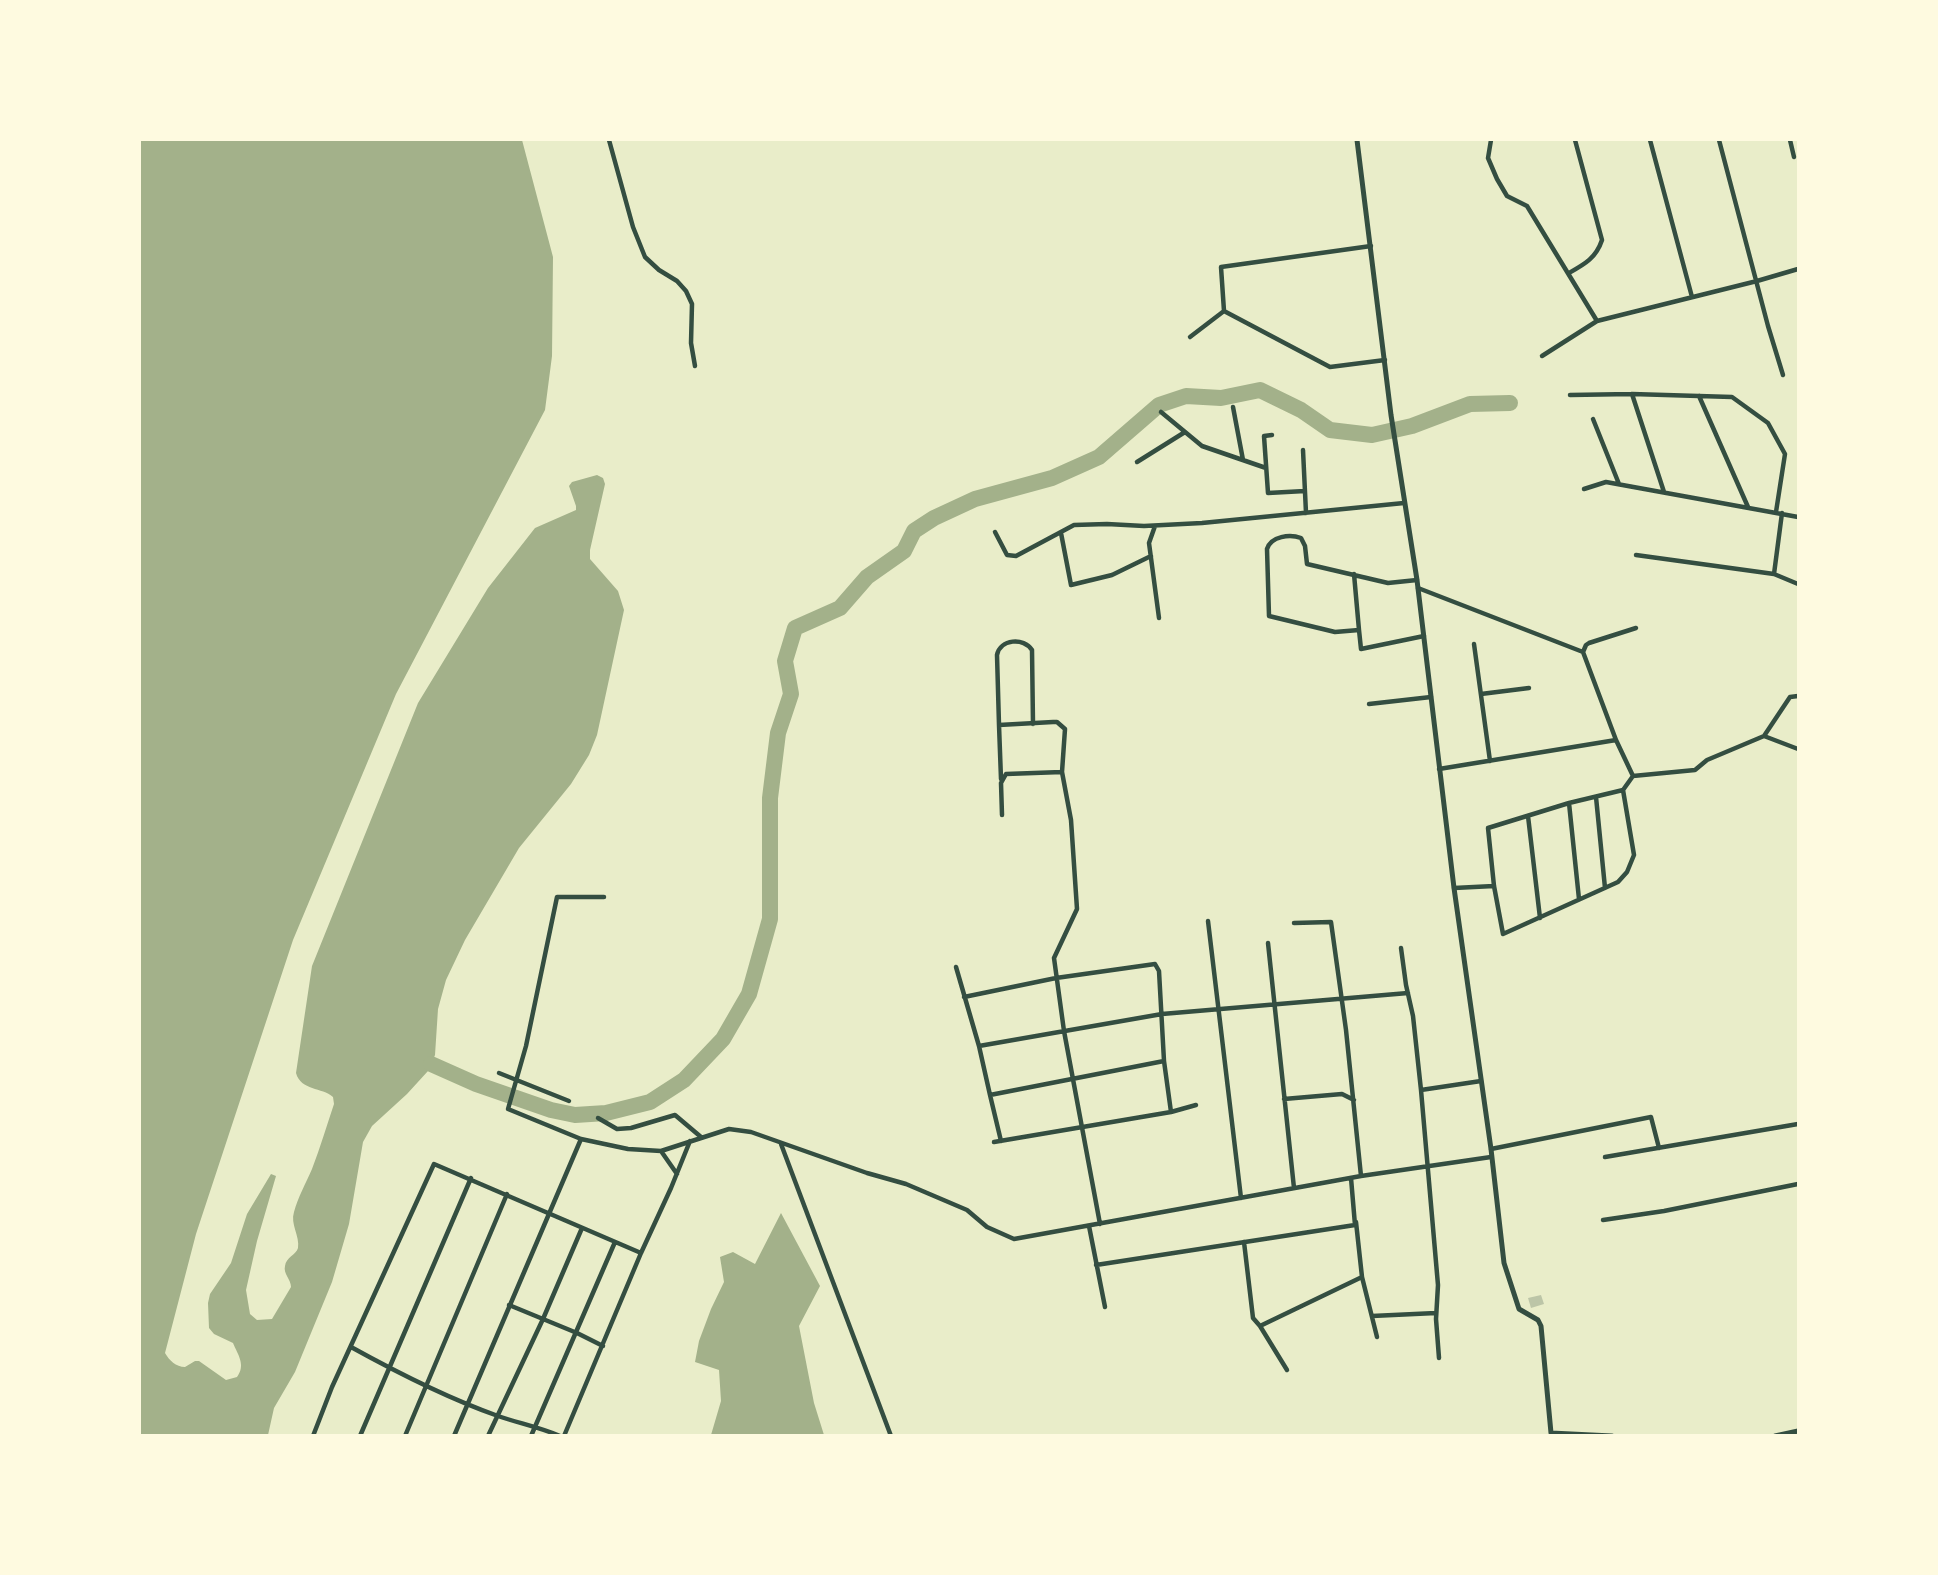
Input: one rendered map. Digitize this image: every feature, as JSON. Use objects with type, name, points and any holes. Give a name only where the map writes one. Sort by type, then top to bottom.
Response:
[{"type":"street","points":[[609,140],[633,227],[645,257],[659,270],[677,280],[686,291],[692,304],[691,343],[695,366]]},
{"type":"street","points":[[1357,140],[1391,415],[1417,580],[1454,888],[1491,1149],[1504,1263],[1520,1309],[1538,1320],[1541,1326],[1551,1434],[1612,1436]]},
{"type":"street","points":[[1491,140],[1488,158],[1497,179],[1507,196],[1527,206],[1597,321]]},
{"type":"street","points":[[1569,273],[1588,262],[1594,256],[1602,240],[1575,140]]},
{"type":"street","points":[[1650,140],[1692,297]]},
{"type":"street","points":[[1719,140],[1783,375]]},
{"type":"street","points":[[1790,140],[1794,156]]},
{"type":"street","points":[[1224,310],[1221,267],[1371,246]]},
{"type":"street","points":[[1542,356],[1597,321],[1798,269]]},
{"type":"street","points":[[1190,337],[1224,310]]},
{"type":"street","points":[[1224,310],[1330,367],[1385,360]]},
{"type":"street","points":[[1570,394],[1732,397],[1768,423],[1785,454],[1774,574]]},
{"type":"street","points":[[1632,394],[1664,492]]},
{"type":"street","points":[[1699,396],[1748,507]]},
{"type":"street","points":[[1233,408],[1243,460]]},
{"type":"street","points":[[1161,412],[1202,446],[1266,468]]},
{"type":"street","points":[[1593,420],[1619,484]]},
{"type":"street","points":[[1137,462],[1185,432]]},
{"type":"street","points":[[1272,435],[1264,436],[1268,493],[1305,492]]},
{"type":"street","points":[[1303,450],[1306,513]]},
{"type":"street","points":[[1584,489],[1606,482],[1798,517]]},
{"type":"street","points":[[995,532],[1007,555],[1017,556],[1074,525],[1155,526],[1404,503]]},
{"type":"street","points":[[1155,526],[1149,543],[1159,618]]},
{"type":"street","points":[[1060,533],[1071,585],[1112,575],[1151,556]]},
{"type":"street","points":[[1359,630],[1335,632],[1269,616],[1266,557],[1268,544],[1274,538],[1298,536],[1304,540],[1308,564],[1388,583],[1417,580]]},
{"type":"street","points":[[1636,555],[1774,574],[1798,584]]},
{"type":"street","points":[[1354,574],[1361,649],[1424,636]]},
{"type":"street","points":[[1418,588],[1583,652]]},
{"type":"street","points":[[1633,776],[1616,740],[1583,652],[1584,647],[1589,643],[1636,628]]},
{"type":"street","points":[[1002,815],[998,651],[1004,644],[1021,641],[1032,650],[1033,724]]},
{"type":"street","points":[[1474,644],[1490,760]]},
{"type":"street","points":[[1481,694],[1529,688]]},
{"type":"street","points":[[1633,776],[1695,770],[1707,760],[1764,736],[1790,697],[1798,696]]},
{"type":"street","points":[[1369,704],[1431,698]]},
{"type":"street","points":[[999,725],[1057,722],[1065,729],[1062,772],[1071,820],[1077,909],[1054,958],[1064,1031],[1101,1224]]},
{"type":"street","points":[[1764,736],[1798,749]]},
{"type":"street","points":[[1439,769],[1616,740]]},
{"type":"street","points":[[1001,783],[1003,776],[1009,772],[1062,772]]},
{"type":"street","points":[[1623,790],[1634,855],[1618,882],[1503,934],[1494,886],[1488,828],[1569,803],[1623,790],[1633,776]]},
{"type":"street","points":[[1596,797],[1605,888]]},
{"type":"street","points":[[1569,803],[1579,899]]},
{"type":"street","points":[[1528,816],[1540,918]]},
{"type":"street","points":[[1454,888],[1494,886]]},
{"type":"street","points":[[604,897],[557,897],[526,1046],[508,1109],[581,1138],[628,1149],[661,1151],[729,1129],[751,1132],[781,1144],[906,1184],[967,1210],[987,1227],[1014,1239],[1361,1176],[1491,1156]]},
{"type":"street","points":[[1208,921],[1241,1198]]},
{"type":"street","points":[[1294,923],[1331,922],[1354,1100],[1361,1176]]},
{"type":"street","points":[[1268,943],[1294,1188]]},
{"type":"street","points":[[1401,948],[1413,1016],[1421,1090],[1438,1285],[1436,1313],[1439,1358]]},
{"type":"street","points":[[964,997],[1056,978],[1155,964],[1159,971],[1164,1061],[1171,1112]]},
{"type":"street","points":[[956,967],[980,1046],[1001,1141]]},
{"type":"street","points":[[980,1046],[1162,1014],[1408,993]]},
{"type":"street","points":[[990,1095],[1164,1061]]},
{"type":"street","points":[[500,1072],[569,1101]]},
{"type":"street","points":[[1421,1090],[1481,1081]]},
{"type":"street","points":[[1284,1099],[1342,1094],[1354,1100]]},
{"type":"street","points":[[993,1143],[1196,1106]]},
{"type":"street","points":[[597,1118],[617,1129],[642,1125],[675,1115],[701,1137]]},
{"type":"street","points":[[1491,1149],[1651,1117],[1659,1148]]},
{"type":"street","points":[[1605,1157],[1798,1124]]},
{"type":"street","points":[[454,1436],[581,1138]]},
{"type":"street","points":[[351,1347],[427,1386],[499,1416],[562,1436],[690,1141]]},
{"type":"street","points":[[781,1144],[891,1436]]},
{"type":"street","points":[[661,1151],[677,1174]]},
{"type":"street","points":[[313,1436],[332,1387],[435,1164],[641,1253]]},
{"type":"street","points":[[360,1436],[471,1178]]},
{"type":"street","points":[[1351,1178],[1362,1276],[1377,1337]]},
{"type":"street","points":[[1603,1220],[1664,1211],[1798,1184]]},
{"type":"street","points":[[405,1436],[507,1194]]},
{"type":"street","points":[[1096,1265],[1355,1226],[1355,1221]]},
{"type":"street","points":[[1089,1226],[1106,1307]]},
{"type":"street","points":[[488,1436],[543,1319],[582,1228]]},
{"type":"street","points":[[531,1436],[615,1242]]},
{"type":"street","points":[[1245,1242],[1252,1318],[1260,1326],[1287,1370]]},
{"type":"street","points":[[1260,1326],[1362,1276]]},
{"type":"street","points":[[509,1305],[603,1346]]},
{"type":"street","points":[[1372,1316],[1436,1313]]},
{"type":"street","points":[[1774,1436],[1798,1431]]},
{"type":"shaded area","points":[[140,140],[522,140],[553,257],[552,356],[545,410],[396,694],[293,940],[196,1234],[165,1353],[176,1364],[185,1367],[199,1361],[226,1380],[237,1377],[240,1373],[240,1360],[233,1343],[214,1334],[209,1328],[208,1303],[210,1294],[231,1263],[247,1214],[271,1174],[276,1176],[257,1241],[246,1290],[250,1314],[257,1320],[272,1319],[291,1287],[285,1269],[287,1260],[298,1248],[293,1216],[334,1104],[333,1097],[302,1083],[296,1073],[312,966],[418,703],[488,588],[535,528],[576,510],[569,486],[572,482],[597,475],[603,478],[605,484],[590,559],[618,591],[624,610],[597,735],[589,755],[571,784],[519,848],[465,940],[446,980],[438,1009],[435,1055],[428,1071],[372,1126],[363,1142],[349,1224],[332,1282],[295,1372],[274,1408],[268,1435],[140,1435]]},
{"type":"shaded area","points":[[781,1213],[820,1286],[799,1326],[814,1403],[824,1435],[711,1435],[721,1401],[719,1370],[695,1362],[699,1341],[724,1282],[720,1257],[733,1252],[755,1264]]},
{"type":"building","points":[[1541,1295],[1544,1304],[1531,1308],[1528,1298]]},
{"type":"waterway","points":[[431,1064],[476,1084],[551,1110],[575,1115],[606,1113],[650,1102],[684,1080],[723,1039],[749,994],[770,919],[770,798],[778,733],[791,694],[785,661],[795,628],[840,608],[867,577],[904,551],[914,531],[934,518],[975,499],[1052,478],[1099,457],[1159,405],[1186,396],[1221,398],[1260,390],[1301,410],[1330,430],[1372,435],[1412,426],[1470,404],[1510,403]]}]
